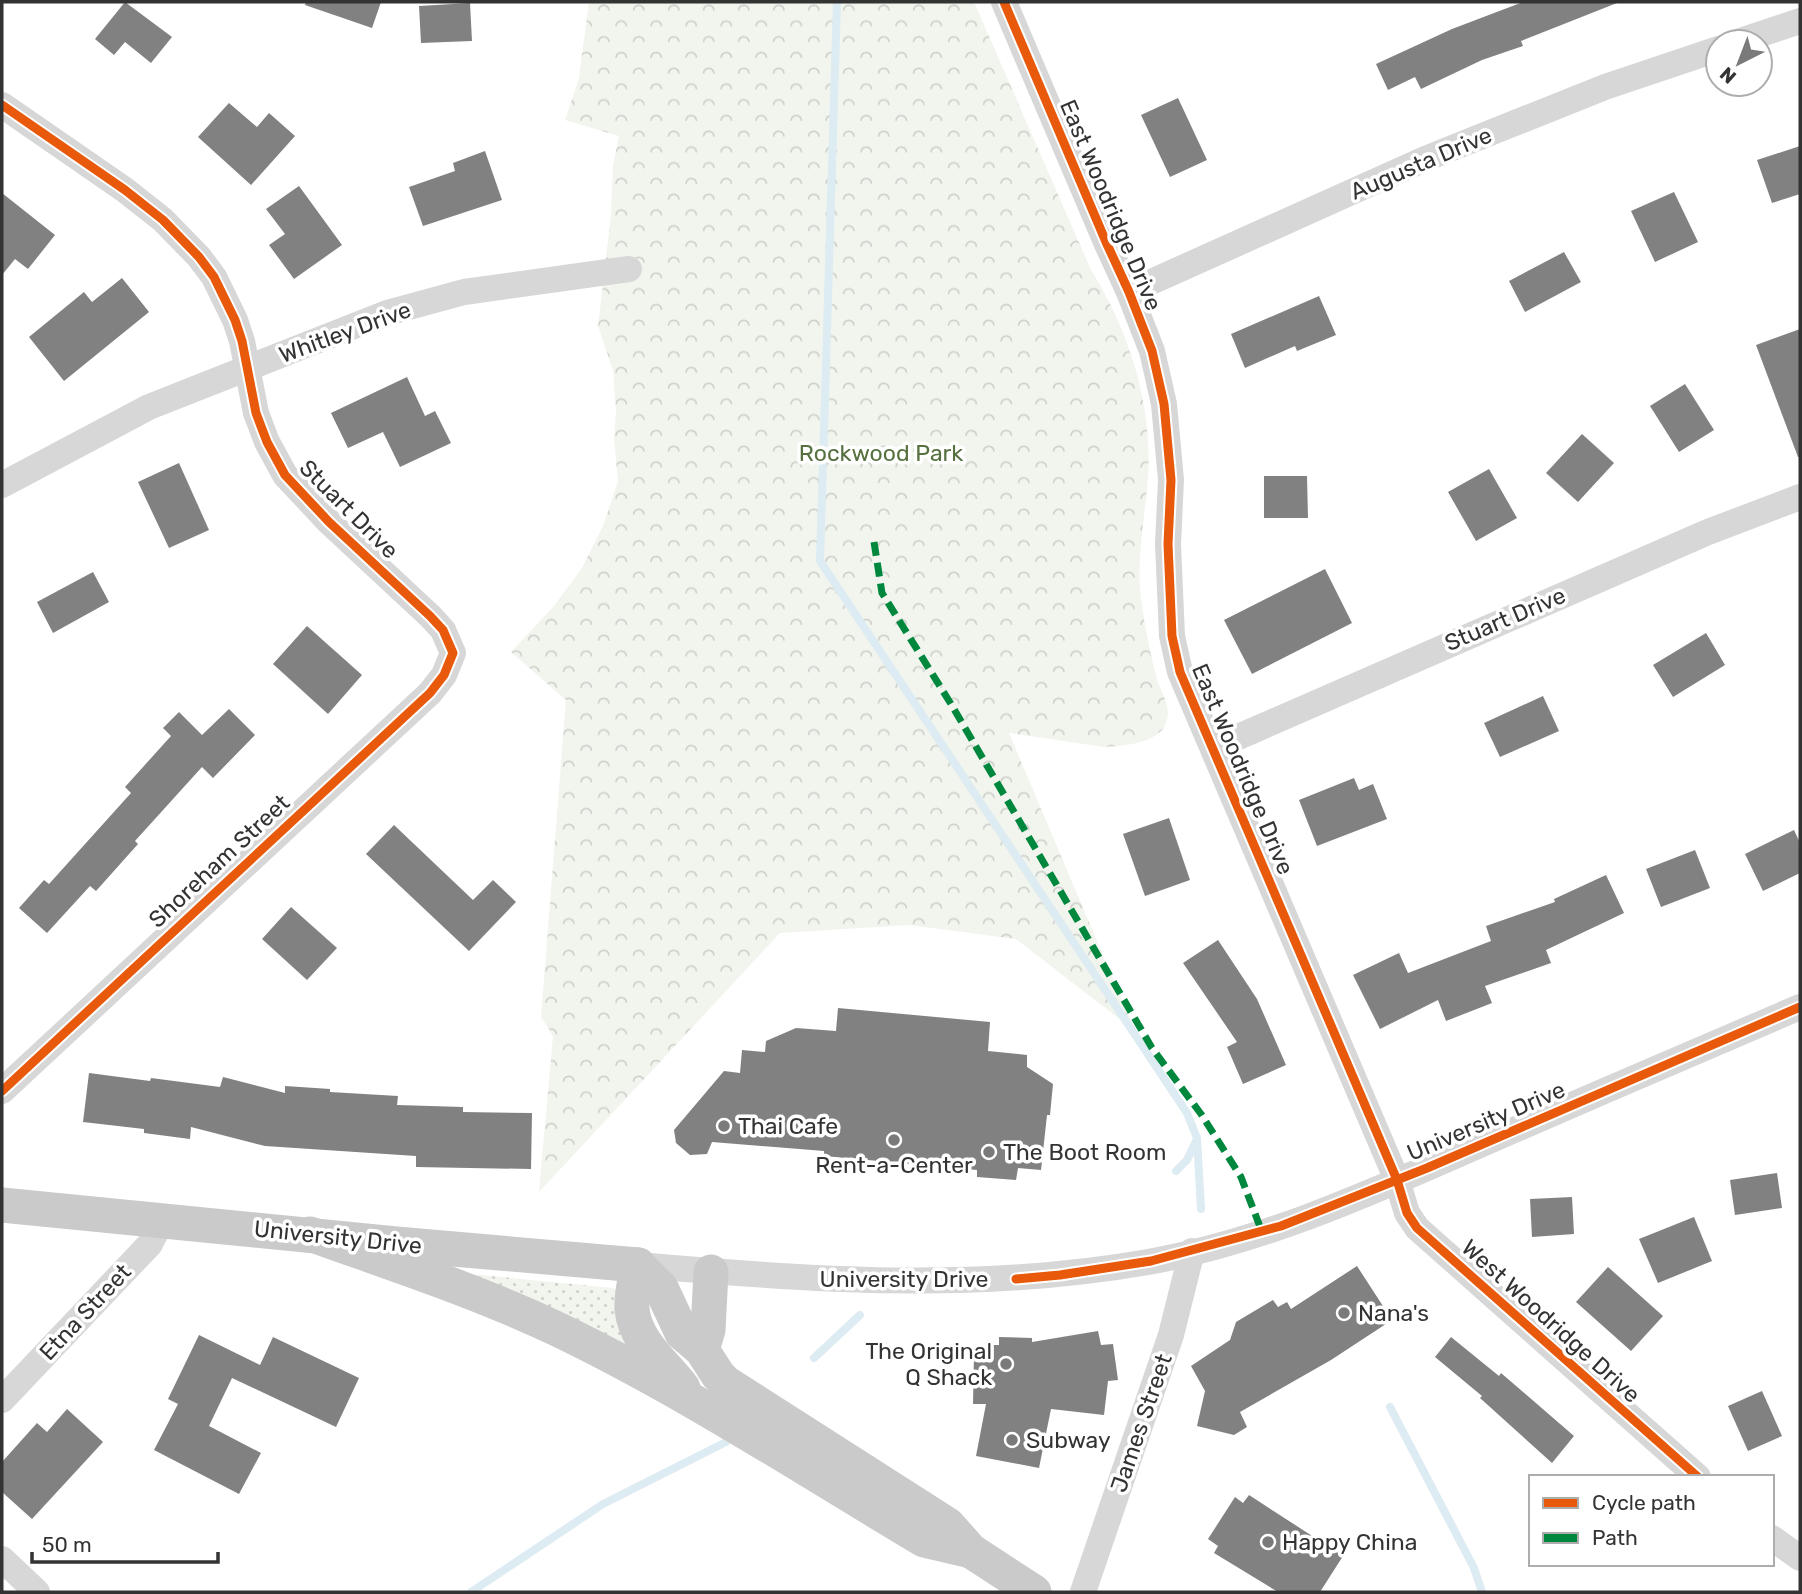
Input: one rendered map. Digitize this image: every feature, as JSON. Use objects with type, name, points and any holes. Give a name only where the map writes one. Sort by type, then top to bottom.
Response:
[{"type":"main road","name":"University Drive","points":[[2,1205],[638,1265]]},
{"type":"main road","points":[[310,1234],[453,1284],[593,1347],[695,1404],[924,1540],[971,1551]]},
{"type":"main road","points":[[638,1265],[632,1310],[637,1327],[645,1342],[695,1404]]},
{"type":"main road","points":[[638,1265],[661,1288],[682,1333],[702,1350],[718,1375],[740,1394],[948,1525],[971,1551],[1034,1592]]},
{"type":"main road","points":[[702,1350],[708,1330],[711,1272]]},
{"type":"street","name":"East Woodridge Drive","points":[[1004,2],[1152,351],[1164,404],[1171,480],[1168,544],[1172,636],[1180,673],[1397,1180]]},
{"type":"street","points":[[1774,30],[1800,21]]},
{"type":"street","name":"Augusta Drive","points":[[1129,292],[1425,159],[1605,87],[1704,54]]},
{"type":"street","name":"Stuart Drive","points":[[2,105],[125,190],[163,220],[199,257],[226,299],[242,341],[260,423],[285,475],[310,503],[443,630],[453,653]]},
{"type":"street","name":"Whitley Drive","points":[[2,485],[149,407],[387,313],[452,296],[629,269]]},
{"type":"street","name":"Stuart Drive","points":[[1213,748],[1672,548],[1800,497]]},
{"type":"street","name":"Shoreham Street","points":[[2,1091],[430,693],[443,675],[453,653]]},
{"type":"street","name":"University Drive","points":[[638,1265],[856,1281],[972,1281],[1060,1275],[1151,1261],[1281,1226],[1397,1180],[1800,1007]]},
{"type":"street","name":"West Woodridge Drive","points":[[1397,1180],[1407,1213],[1417,1228],[1696,1475]]},
{"type":"street","name":"Etna Street","points":[[2,1400],[150,1244],[162,1220]]},
{"type":"street","name":"James Street","points":[[1083,1592],[1171,1335],[1192,1251]]},
{"type":"street","points":[[1774,1539],[1800,1558]]},
{"type":"street","points":[[2,1559],[37,1592]]},
{"type":"green space","name":"Rockwood Park","points":[[589,2],[974,2],[1091,270],[1117,318],[1136,369],[1147,423],[1149,450],[1140,553],[1141,599],[1153,662],[1168,712],[1165,727],[1152,738],[1128,745],[1104,747],[1009,733],[1135,1031],[1016,939],[909,925],[780,933],[539,1192],[553,1036],[541,1017],[566,700],[511,652],[554,606],[582,568],[603,526],[618,481],[614,439],[616,411],[613,370],[598,326],[611,215],[613,166],[619,136],[565,120],[579,78]]},
{"type":"green space","points":[[461,1273],[613,1288],[616,1290],[634,1358]]},
{"type":"building","points":[[125,2],[172,37],[151,63],[125,42],[114,55],[95,39]]},
{"type":"building","points":[[306,2],[381,2],[372,28],[305,5]]},
{"type":"building","points":[[1523,2],[1617,3],[1521,41],[1523,46],[1482,60],[1421,89],[1415,77],[1388,90],[1376,64],[1452,29]]},
{"type":"building","points":[[470,3],[472,41],[421,43],[419,6]]},
{"type":"building","points":[[1178,98],[1207,160],[1170,177],[1141,115]]},
{"type":"building","points":[[229,103],[257,127],[269,113],[295,136],[251,185],[198,137]]},
{"type":"building","points":[[1800,146],[1800,194],[1772,203],[1757,160]]},
{"type":"building","points":[[485,151],[502,200],[423,226],[409,187],[455,171],[453,163]]},
{"type":"building","points":[[299,186],[342,245],[294,279],[269,245],[285,234],[266,209]]},
{"type":"building","points":[[1674,192],[1698,242],[1655,262],[1631,211]]},
{"type":"building","points":[[2,193],[55,235],[28,269],[15,259],[2,275]]},
{"type":"building","points":[[1564,252],[1581,282],[1525,312],[1509,281]]},
{"type":"building","points":[[122,278],[149,312],[64,381],[29,337],[84,292],[92,302]]},
{"type":"building","points":[[1319,296],[1336,335],[1297,351],[1295,346],[1245,368],[1231,334]]},
{"type":"building","points":[[1800,329],[1800,457],[1798,457],[1756,345]]},
{"type":"building","points":[[407,377],[425,416],[435,411],[451,443],[400,467],[383,432],[348,448],[331,413]]},
{"type":"building","points":[[1685,384],[1714,430],[1679,452],[1650,406]]},
{"type":"building","points":[[1582,434],[1614,463],[1578,502],[1546,473]]},
{"type":"building","points":[[179,463],[209,530],[169,548],[138,482]]},
{"type":"building","points":[[1489,469],[1517,518],[1476,541],[1448,492]]},
{"type":"building","points":[[1264,476],[1307,476],[1308,518],[1264,518]]},
{"type":"building","points":[[1325,569],[1352,623],[1252,674],[1224,620]]},
{"type":"building","points":[[93,572],[109,602],[53,633],[37,602]]},
{"type":"building","points":[[307,626],[362,675],[328,714],[273,664]]},
{"type":"building","points":[[1706,633],[1725,665],[1673,697],[1653,665]]},
{"type":"building","points":[[1543,696],[1559,731],[1500,757],[1484,723]]},
{"type":"building","points":[[229,709],[255,735],[213,778],[202,767],[135,841],[138,844],[96,891],[90,886],[47,933],[19,908],[44,880],[49,884],[131,793],[125,787],[171,736],[163,728],[179,712],[202,735]]},
{"type":"building","points":[[1354,778],[1359,790],[1373,784],[1387,819],[1317,846],[1299,800]]},
{"type":"building","points":[[1169,818],[1190,880],[1145,896],[1123,834]]},
{"type":"building","points":[[394,825],[473,900],[493,880],[516,902],[469,951],[366,854]]},
{"type":"building","points":[[1794,830],[1800,843],[1800,873],[1763,891],[1745,854]]},
{"type":"building","points":[[1695,850],[1710,888],[1661,907],[1646,869]]},
{"type":"building","points":[[1606,875],[1624,913],[1546,950],[1551,963],[1485,986],[1492,1003],[1446,1021],[1438,1000],[1380,1029],[1353,975],[1399,953],[1408,973],[1491,941],[1486,926],[1555,902],[1554,899]]},
{"type":"building","points":[[291,907],[337,948],[307,980],[262,939]]},
{"type":"building","points":[[1218,940],[1257,999],[1286,1065],[1243,1084],[1227,1047],[1237,1042],[1183,963]]},
{"type":"building","points":[[838,1008],[990,1022],[988,1051],[1027,1055],[1027,1067],[1053,1084],[1041,1170],[1018,1168],[1016,1180],[977,1177],[977,1170],[824,1156],[824,1151],[712,1142],[707,1154],[690,1155],[676,1143],[674,1130],[724,1071],[740,1073],[742,1050],[765,1052],[766,1041],[796,1028],[836,1031]]},
{"type":"building","points":[[89,1073],[220,1087],[223,1077],[285,1093],[285,1086],[330,1089],[330,1092],[398,1096],[397,1105],[463,1107],[463,1112],[532,1113],[531,1169],[416,1167],[416,1156],[265,1146],[191,1127],[190,1139],[144,1133],[144,1129],[83,1122]]},
{"type":"building","points":[[1777,1173],[1782,1208],[1735,1215],[1730,1180]]},
{"type":"building","points":[[1572,1197],[1574,1234],[1532,1237],[1530,1199]]},
{"type":"building","points":[[1694,1217],[1712,1261],[1658,1283],[1639,1239]]},
{"type":"building","points":[[1357,1266],[1392,1320],[1331,1360],[1240,1412],[1247,1427],[1234,1435],[1197,1426],[1205,1391],[1191,1366],[1230,1340],[1236,1322],[1273,1300],[1278,1307],[1287,1302],[1291,1309]]},
{"type":"building","points":[[1608,1267],[1663,1316],[1631,1351],[1576,1302]]},
{"type":"building","points":[[1098,1331],[1101,1345],[1113,1344],[1118,1380],[1108,1381],[1104,1415],[1051,1409],[1039,1468],[976,1456],[986,1404],[973,1404],[974,1352],[993,1352],[993,1345],[999,1345],[999,1337],[1032,1338],[1032,1342]]},
{"type":"building","points":[[199,1335],[260,1365],[273,1337],[359,1378],[336,1427],[232,1378],[209,1426],[261,1453],[239,1494],[154,1450],[178,1404],[168,1399]]},
{"type":"building","points":[[1451,1337],[1499,1376],[1501,1373],[1574,1436],[1552,1463],[1480,1398],[1482,1396],[1435,1357]]},
{"type":"building","points":[[1762,1391],[1782,1436],[1748,1451],[1728,1406]]},
{"type":"building","points":[[67,1409],[103,1442],[32,1519],[2,1492],[2,1462],[37,1423],[47,1432]]},
{"type":"building","name":"Happy China","points":[[1249,1495],[1343,1556],[1320,1592],[1278,1592],[1214,1553],[1218,1546],[1208,1539],[1235,1497],[1243,1503]]},
{"type":"waterway","points":[[837,2],[820,561],[1187,1113],[1197,1138],[1201,1209]]},
{"type":"waterway","points":[[1176,1171],[1187,1160],[1196,1141]]},
{"type":"waterway","points":[[814,1358],[860,1315]]},
{"type":"waterway","points":[[1390,1407],[1474,1568],[1482,1592]]},
{"type":"waterway","points":[[471,1592],[603,1504],[726,1442]]},
{"type":"marked path","points":[[874,542],[882,593],[951,704],[1152,1048],[1201,1114],[1241,1177],[1262,1232]]},
{"type":"cycle path","points":[[1004,2],[1152,351],[1164,404],[1171,480],[1168,544],[1172,636],[1180,672],[1397,1180],[1407,1213],[1417,1228],[1696,1475]]},
{"type":"cycle path","points":[[2,105],[125,190],[163,220],[199,257],[214,277],[235,320],[242,341],[256,413],[267,442],[285,475],[329,522],[430,616],[443,630],[453,653],[444,675],[430,693],[2,1091]]},
{"type":"cycle path","points":[[1016,1279],[1151,1261],[1281,1226],[1427,1168],[1800,1007]]},
{"type":"place","name":"Thai Cafe","points":[[724,1126]]},
{"type":"place","name":"Rent-a-Center","points":[[894,1140]]},
{"type":"place","name":"The Boot Room","points":[[989,1152]]},
{"type":"place","name":"Nana's","points":[[1344,1313]]},
{"type":"place","name":"The Original Q Shack","points":[[1006,1364]]},
{"type":"place","name":"Subway","points":[[1012,1440]]},
{"type":"place","name":"Happy China","points":[[1268,1542]]}]
